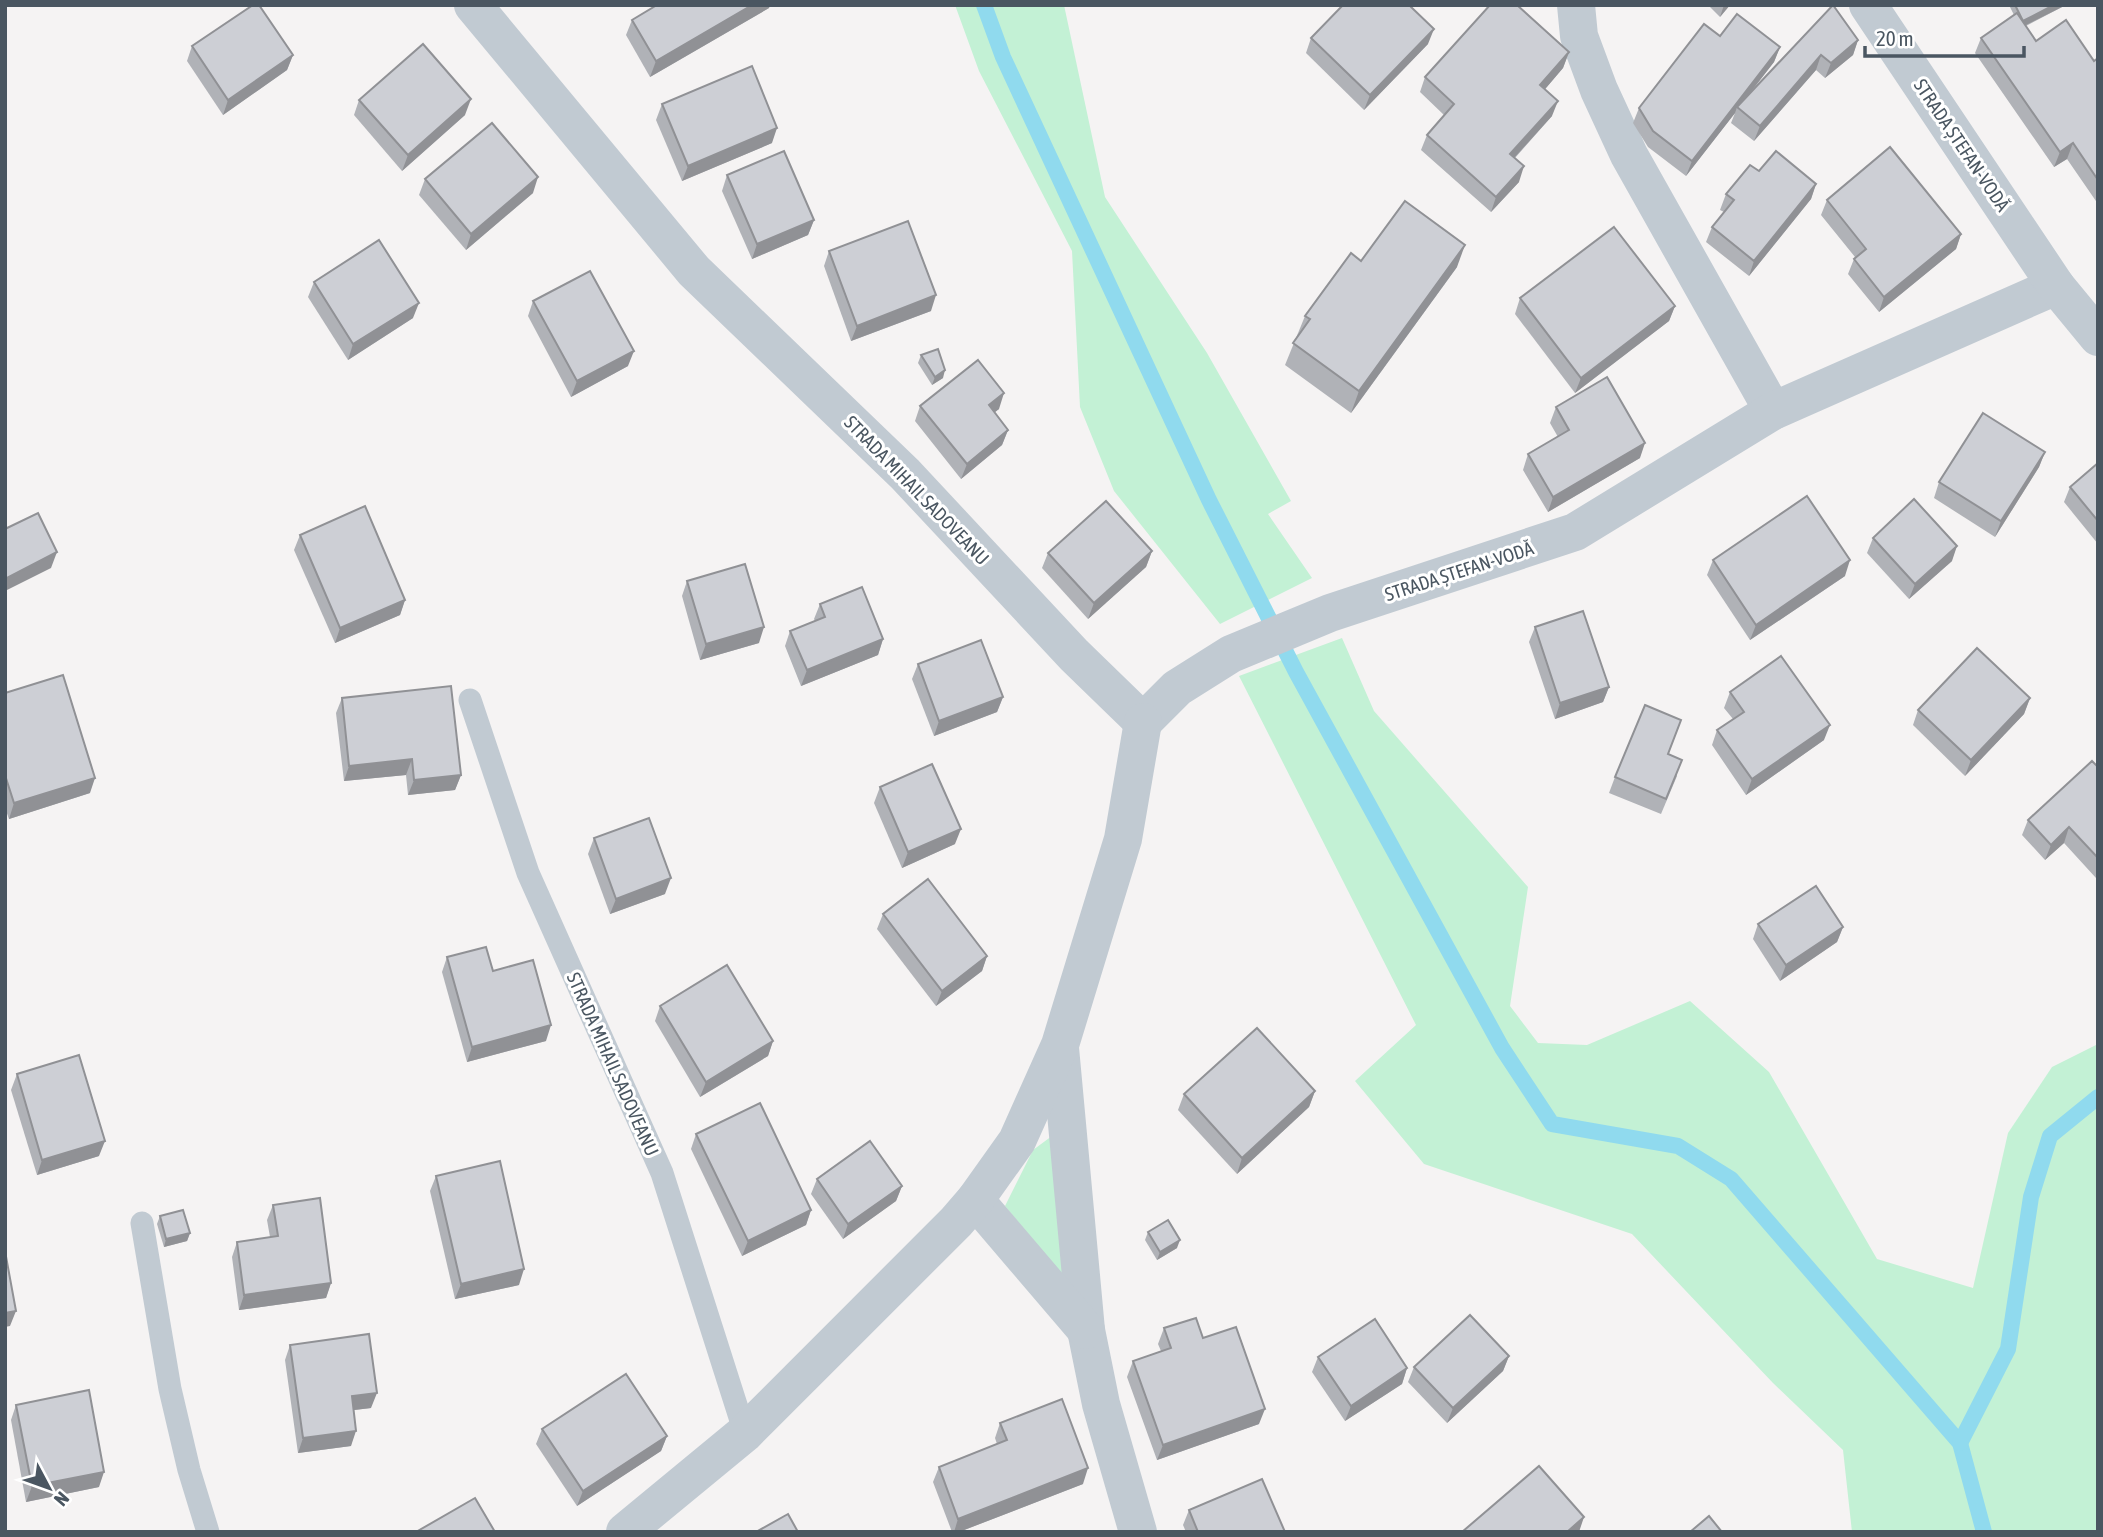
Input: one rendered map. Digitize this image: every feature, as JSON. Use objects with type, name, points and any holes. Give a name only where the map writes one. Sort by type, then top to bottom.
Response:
[{"type":"street","name":"STRADA MIHAIL SADOVEANU","points":[[473,5],[694,271],[905,474],[1074,655],[1143,722]]},
{"type":"street","points":[[1576,5],[1579,36],[1599,90],[1629,155],[1773,411]]},
{"type":"street","name":"STRADA ȘTEFAN-VODĂ","points":[[1868,5],[2056,286],[2098,337]]},
{"type":"street","name":"STRADA ȘTEFAN-VODĂ","points":[[1143,722],[1177,688],[1231,654],[1330,613],[1575,532],[1773,411],[2056,286]]},
{"type":"street","points":[[625,1532],[746,1433],[956,1222],[1017,1141],[1060,1045],[1123,839],[1143,722]]},
{"type":"street","points":[[1060,1045],[1086,1330],[1101,1404],[1138,1532]]},
{"type":"street","points":[[975,1200],[1086,1330]]},
{"type":"lane","name":"STRADA MIHAIL SADOVEANU","points":[[470,700],[528,873],[662,1173],[746,1433]]},
{"type":"lane","points":[[142,1223],[170,1388],[189,1470],[208,1532]]},
{"type":"green space","points":[[955,5],[1064,5],[1105,197],[1207,353],[1291,501],[1268,514],[1312,578],[1220,624],[1114,491],[1080,407],[1072,251],[979,71]]},
{"type":"green space","points":[[1342,638],[1374,711],[1528,887],[1510,1006],[1538,1043],[1587,1045],[1690,1001],[1769,1072],[1877,1259],[1973,1288],[2008,1133],[2052,1067],[2098,1044],[2098,1532],[1852,1532],[1843,1450],[1773,1383],[1632,1234],[1424,1164],[1355,1081],[1416,1025],[1239,676]]},
{"type":"green space","points":[[1056,1133],[1065,1280],[1005,1206],[1033,1150]]},
{"type":"building","points":[[253,5],[259,5],[293,55],[228,100],[192,46]]},
{"type":"building","points":[[657,5],[752,5],[656,61],[632,20]]},
{"type":"building","points":[[1343,5],[1409,5],[1434,29],[1370,95],[1311,38]]},
{"type":"building","points":[[1490,5],[1517,5],[1569,52],[1540,85],[1558,101],[1510,154],[1524,166],[1496,197],[1427,135],[1454,104],[1425,77]]},
{"type":"building","points":[[1833,5],[1858,40],[1831,63],[1821,55],[1760,126],[1737,107]]},
{"type":"building","points":[[2015,5],[2054,5],[2023,21]]},
{"type":"building","points":[[2017,13],[2036,41],[2066,20],[2094,61],[2098,58],[2098,180],[2073,143],[2060,152],[1981,38]]},
{"type":"building","points":[[1737,14],[1780,47],[1692,161],[1653,131],[1639,108],[1704,24],[1720,36]]},
{"type":"building","points":[[423,44],[471,99],[408,155],[359,100]]},
{"type":"building","points":[[752,66],[777,128],[688,166],[662,104]]},
{"type":"building","points":[[492,123],[538,177],[471,234],[425,179]]},
{"type":"building","points":[[1890,147],[1961,234],[1884,297],[1854,259],[1866,249],[1827,200]]},
{"type":"building","points":[[784,151],[814,220],[757,244],[727,175]]},
{"type":"building","points":[[1776,151],[1816,184],[1754,261],[1712,227],[1734,200],[1726,194],[1750,165],[1759,171]]},
{"type":"building","points":[[1405,201],[1465,245],[1359,391],[1293,343],[1310,319],[1305,316],[1351,253],[1361,261]]},
{"type":"building","points":[[908,221],[936,295],[857,326],[829,251]]},
{"type":"building","points":[[1614,227],[1675,306],[1581,378],[1520,298]]},
{"type":"building","points":[[379,240],[419,303],[353,344],[314,282]]},
{"type":"building","points":[[590,271],[634,351],[577,381],[533,301]]},
{"type":"building","points":[[938,349],[945,370],[935,377],[921,355]]},
{"type":"building","points":[[978,360],[1004,393],[989,405],[1008,430],[967,464],[920,406]]},
{"type":"building","points":[[1607,377],[1645,443],[1553,497],[1528,454],[1569,430],[1556,407]]},
{"type":"building","points":[[1983,413],[2045,452],[2001,521],[1939,482]]},
{"type":"building","points":[[2098,463],[2098,521],[2070,487]]},
{"type":"building","points":[[1807,496],[1850,560],[1756,625],[1713,560]]},
{"type":"building","points":[[1914,499],[1957,546],[1915,584],[1873,538]]},
{"type":"building","points":[[1106,501],[1152,551],[1094,603],[1048,553]]},
{"type":"building","points":[[365,506],[405,600],[340,628],[300,535]]},
{"type":"building","points":[[38,513],[57,552],[5,579],[5,529]]},
{"type":"building","points":[[745,564],[764,627],[706,644],[687,581]]},
{"type":"building","points":[[862,587],[883,639],[807,670],[790,631],[825,617],[820,604]]},
{"type":"building","points":[[1583,611],[1609,687],[1560,703],[1535,627]]},
{"type":"building","points":[[981,640],[1003,697],[939,721],[918,664]]},
{"type":"building","points":[[1977,648],[2030,698],[1971,760],[1918,710]]},
{"type":"building","points":[[1781,656],[1830,725],[1752,779],[1717,730],[1744,712],[1730,692]]},
{"type":"building","points":[[63,675],[95,778],[14,803],[5,775],[5,693]]},
{"type":"building","points":[[451,686],[461,775],[414,780],[412,759],[349,766],[342,698]]},
{"type":"building","points":[[1645,705],[1681,720],[1668,754],[1682,760],[1666,799],[1615,777]]},
{"type":"building","points":[[2092,761],[2098,767],[2098,858],[2069,827],[2051,845],[2028,820]]},
{"type":"building","points":[[932,764],[961,829],[908,852],[880,787]]},
{"type":"building","points":[[649,818],[671,878],[616,899],[594,838]]},
{"type":"building","points":[[928,879],[987,956],[942,991],[883,914]]},
{"type":"building","points":[[1816,886],[1843,927],[1786,965],[1758,924]]},
{"type":"building","points":[[486,947],[493,971],[533,960],[551,1025],[472,1047],[447,957]]},
{"type":"building","points":[[727,965],[773,1041],[706,1082],[660,1006]]},
{"type":"building","points":[[1257,1028],[1315,1091],[1242,1158],[1184,1094]]},
{"type":"building","points":[[79,1055],[105,1141],[42,1160],[17,1074]]},
{"type":"building","points":[[760,1103],[811,1210],[748,1241],[696,1134]]},
{"type":"building","points":[[870,1141],[902,1186],[848,1224],[817,1179]]},
{"type":"building","points":[[500,1161],[524,1269],[461,1284],[436,1176]]},
{"type":"building","points":[[320,1198],[331,1283],[244,1295],[237,1242],[278,1236],[273,1205]]},
{"type":"building","points":[[183,1210],[190,1233],[166,1239],[160,1216]]},
{"type":"building","points":[[1168,1220],[1180,1240],[1160,1252],[1148,1232]]},
{"type":"building","points":[[5,1251],[16,1311],[5,1313]]},
{"type":"building","points":[[1470,1315],[1509,1356],[1453,1408],[1414,1367]]},
{"type":"building","points":[[1196,1318],[1203,1338],[1236,1327],[1265,1409],[1163,1445],[1133,1361],[1171,1348],[1164,1328]]},
{"type":"building","points":[[1375,1319],[1407,1368],[1351,1406],[1318,1357]]},
{"type":"building","points":[[369,1334],[377,1393],[352,1396],[356,1431],[303,1438],[290,1345]]},
{"type":"building","points":[[626,1374],[667,1436],[583,1491],[542,1429]]},
{"type":"building","points":[[89,1390],[104,1472],[32,1486],[16,1405]]},
{"type":"building","points":[[1062,1399],[1088,1468],[958,1519],[939,1467],[1007,1440],[1000,1423]]},
{"type":"building","points":[[1539,1466],[1584,1517],[1567,1532],[1462,1532]]},
{"type":"building","points":[[1262,1479],[1285,1532],[1198,1532],[1189,1510]]},
{"type":"building","points":[[475,1498],[495,1532],[416,1532]]},
{"type":"building","points":[[788,1514],[798,1532],[756,1532]]},
{"type":"building","points":[[1709,1516],[1722,1532],[1690,1532]]},
{"type":"waterway","points":[[984,5],[1003,57],[1209,500],[1296,672],[1502,1048],[1552,1124],[1678,1146],[1731,1179],[1960,1443],[1984,1532]]},
{"type":"waterway","points":[[1960,1443],[2008,1349],[2031,1197],[2050,1136],[2098,1097]]}]
